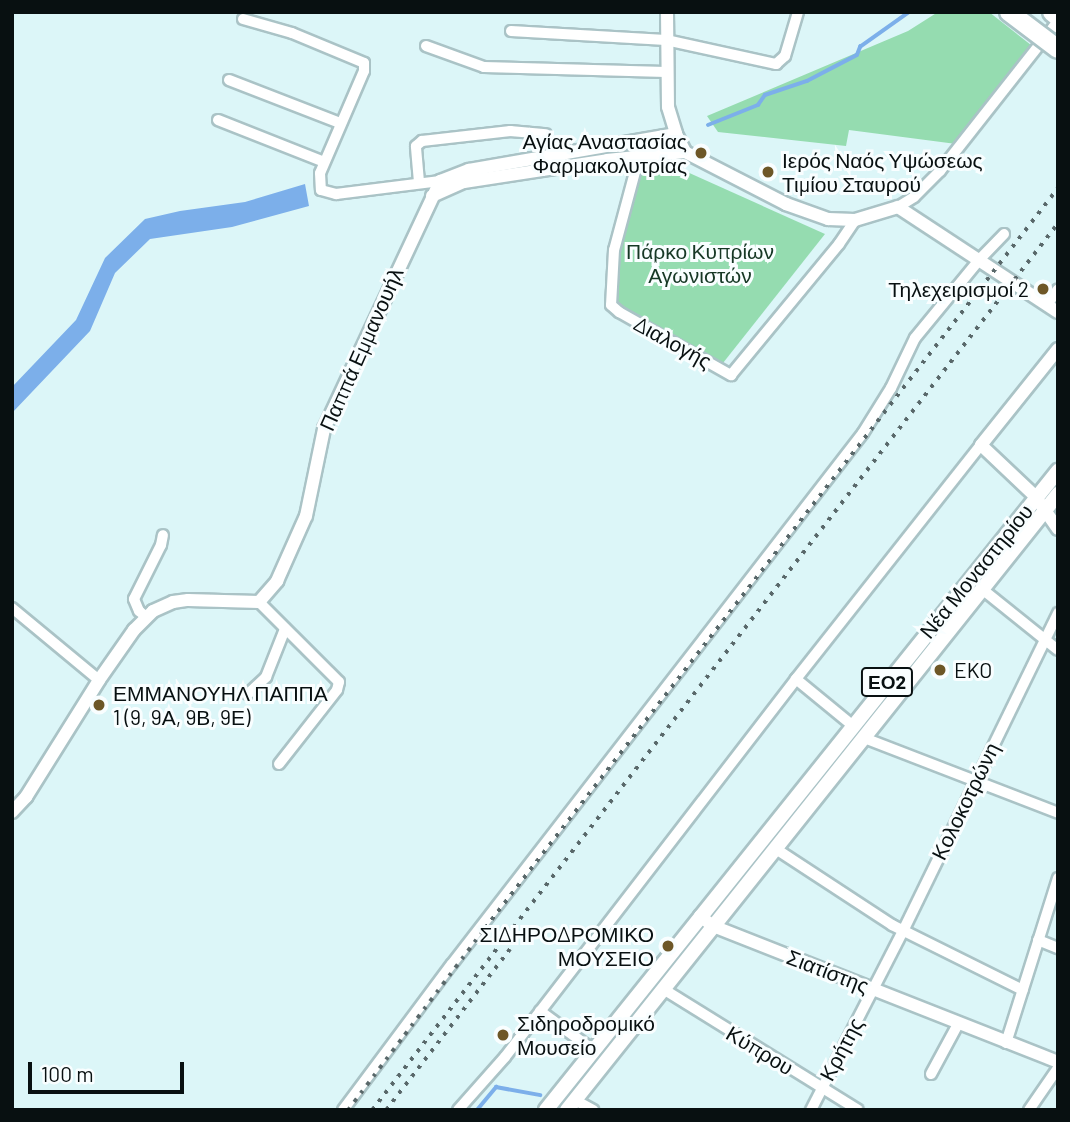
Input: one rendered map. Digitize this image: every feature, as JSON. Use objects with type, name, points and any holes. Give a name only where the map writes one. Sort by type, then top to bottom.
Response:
[{"type":"highway","points":[[1009,12],[1058,49]]},
{"type":"highway","points":[[1052,12],[1058,19]]},
{"type":"main road","name":"Νέα Μοναστηρίου","points":[[701,916],[1035,496],[1058,471]]},
{"type":"main road","name":"Νέα Μοναστηρίου","points":[[713,926],[1058,495]]},
{"type":"main road","name":"ΕΟ2","points":[[546,1110],[701,916]]},
{"type":"main road","name":"ΕΟ2","points":[[571,1105],[713,926]]},
{"type":"street","points":[[667,12],[668,107],[685,152]]},
{"type":"street","points":[[511,30],[666,40],[776,64],[781,62],[798,12]]},
{"type":"street","points":[[243,19],[292,33],[364,63],[364,71],[324,162],[320,182],[321,190],[327,193],[440,181],[469,170],[676,134]]},
{"type":"street","points":[[432,196],[464,182],[685,152],[786,204],[828,219],[855,220],[898,207],[920,192],[940,171],[1058,19]]},
{"type":"street","points":[[426,46],[484,67],[666,72]]},
{"type":"street","points":[[229,80],[340,123]]},
{"type":"street","points":[[218,120],[324,162]]},
{"type":"street","points":[[419,182],[416,146],[422,141],[510,131],[546,134]]},
{"type":"street","name":"Διαλογής","points":[[639,157],[614,250],[611,305],[731,375],[839,244],[855,220]]},
{"type":"street","name":"Παππά Εμμανουήλ","points":[[259,601],[277,581],[300,533],[324,429],[440,181]]},
{"type":"street","points":[[898,207],[1052,309],[1058,289]]},
{"type":"street","points":[[343,1110],[452,964],[863,433],[891,388],[915,338],[1004,234]]},
{"type":"street","points":[[458,1110],[540,1011],[796,679],[1058,349]]},
{"type":"street","points":[[981,445],[1035,496],[1058,529]]},
{"type":"street","points":[[146,617],[139,611],[134,599],[161,545],[163,535]]},
{"type":"street","points":[[982,589],[1058,650]]},
{"type":"street","points":[[12,812],[26,797],[99,680],[146,617],[161,606],[188,600],[259,601],[338,679],[339,685],[279,764]]},
{"type":"street","points":[[12,608],[99,680]]},
{"type":"street","name":"Κολοκοτρώνη","points":[[873,988],[904,931],[1058,613]]},
{"type":"street","points":[[248,695],[266,677],[285,629]]},
{"type":"street","points":[[796,679],[852,725]]},
{"type":"street","points":[[864,738],[1058,813]]},
{"type":"street","points":[[776,849],[904,931],[1023,990]]},
{"type":"street","points":[[1006,1043],[1058,878]]},
{"type":"street","name":"Σιατίστης","points":[[701,916],[713,926],[1058,1062]]},
{"type":"street","points":[[1038,940],[1058,948]]},
{"type":"street","name":"Κρήτης","points":[[811,1110],[873,988]]},
{"type":"street","name":"Κύπρου","points":[[663,989],[753,1048],[858,1110]]},
{"type":"street","points":[[540,1011],[593,1050]]},
{"type":"street","points":[[931,1074],[958,1024]]},
{"type":"street","points":[[1029,1110],[1058,1068]]},
{"type":"street","points":[[571,1105],[593,1110]]},
{"type":"green space","points":[[938,12],[989,12],[1036,49],[964,145],[849,130],[846,146],[718,132],[707,116],[908,31]]},
{"type":"green space","name":"Πάρκο Κυπρίων Αγωνιστών","points":[[643,167],[676,167],[825,234],[723,363],[613,303],[621,237]]},
{"type":"water","points":[[305,184],[309,206],[232,227],[150,239],[115,273],[90,331],[12,413],[12,387],[76,320],[105,258],[145,219],[245,202]]},
{"type":"waterway","points":[[708,125],[758,105],[765,95],[807,81],[857,55],[860,47],[909,12]]},
{"type":"waterway","name":"Διαλογής","points":[[477,1110],[496,1087],[540,1095]]},
{"type":"railway","points":[[348,1110],[485,928],[1058,188]]},
{"type":"railway","points":[[372,1110],[1058,223]]},
{"type":"railway","points":[[386,1110],[510,949]]},
{"type":"place","name":"Αγίας Αναστασίας Φαρμακολυτρίας","points":[[701,153]]},
{"type":"place","name":"Ιερός Ναός Υψώσεως Τιμίου Σταυρού","points":[[768,172]]},
{"type":"place","name":"Τηλεχειρισμοί 2","points":[[1043,289]]},
{"type":"place","name":"EKO","points":[[940,670]]},
{"type":"place","name":"ΕΜΜΑΝΟΥΗΛ ΠΑΠΠΑ 1 (9, 9Α, 9Β, 9Ε)","points":[[99,705]]},
{"type":"place","name":"ΣΙΔΗΡΟΔΡΟΜΙΚΟ ΜΟΥΣΕΙΟ","points":[[668,946]]},
{"type":"place","name":"Σιδηροδρομικό Μουσείο","points":[[503,1035]]}]
